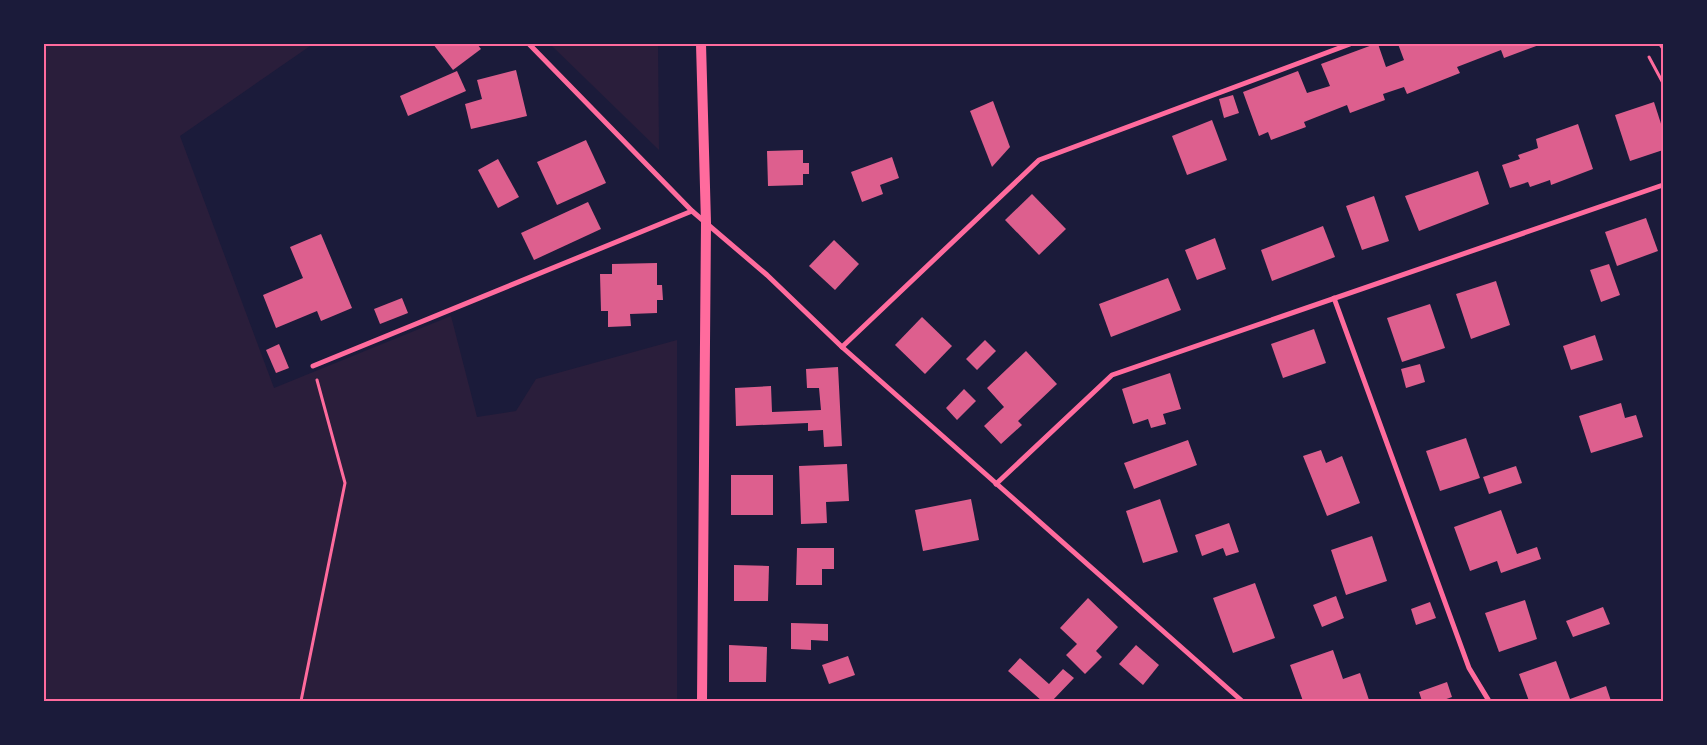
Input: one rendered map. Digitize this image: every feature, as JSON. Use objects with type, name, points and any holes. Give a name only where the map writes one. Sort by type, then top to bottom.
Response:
[{"type":"main road","points":[[701,44],[706,222],[702,701]]},
{"type":"street","points":[[529,44],[692,211],[767,275],[842,347],[1242,701]]},
{"type":"street","points":[[842,347],[1039,160],[1350,44]]},
{"type":"street","points":[[1661,44],[1663,48]]},
{"type":"street","points":[[996,484],[1112,375],[1663,185]]},
{"type":"street","points":[[313,366],[692,211]]},
{"type":"street","points":[[1334,298],[1469,668],[1489,701]]},
{"type":"path","points":[[1646,52],[1663,83]]},
{"type":"path","points":[[301,701],[345,483],[313,366]]},
{"type":"shaded area","points":[[44,44],[313,44],[180,136],[274,388],[451,316],[477,417],[516,411],[536,379],[677,340],[677,701],[44,701]]},
{"type":"shaded area","points":[[550,44],[658,44],[659,150]]},
{"type":"building","points":[[433,44],[477,44],[481,49],[453,70]]},
{"type":"building","points":[[1378,44],[1386,67],[1404,60],[1398,44],[1539,45],[1504,58],[1501,50],[1457,67],[1460,73],[1407,94],[1404,87],[1383,94],[1385,100],[1350,113],[1347,105],[1304,122],[1306,127],[1271,140],[1268,132],[1259,136],[1243,92],[1298,71],[1307,93],[1330,86],[1321,64]]},
{"type":"building","points":[[516,70],[527,116],[471,129],[465,104],[482,99],[477,80]]},
{"type":"building","points":[[457,71],[466,91],[408,116],[400,96]]},
{"type":"building","points":[[1233,95],[1239,113],[1224,118],[1219,99]]},
{"type":"building","points":[[993,101],[1010,147],[992,167],[970,111]]},
{"type":"building","points":[[1654,102],[1663,130],[1663,150],[1630,161],[1615,115]]},
{"type":"building","points":[[1212,120],[1227,160],[1187,175],[1172,136]]},
{"type":"building","points":[[1578,124],[1593,169],[1551,185],[1550,180],[1530,187],[1528,182],[1510,188],[1502,165],[1520,159],[1518,155],[1538,148],[1536,139]]},
{"type":"building","points":[[586,140],[606,183],[557,205],[537,162]]},
{"type":"building","points":[[803,150],[803,163],[809,163],[809,174],[803,174],[803,185],[768,186],[767,151]]},
{"type":"building","points":[[892,157],[899,178],[880,185],[883,194],[862,202],[851,172]]},
{"type":"building","points":[[498,159],[519,197],[498,208],[478,170]]},
{"type":"building","points":[[1478,171],[1489,204],[1419,231],[1405,196]]},
{"type":"building","points":[[1032,194],[1066,229],[1039,255],[1005,220]]},
{"type":"building","points":[[1374,196],[1389,241],[1362,250],[1346,206]]},
{"type":"building","points":[[588,202],[601,229],[534,260],[521,233]]},
{"type":"building","points":[[1646,218],[1658,251],[1617,266],[1605,232]]},
{"type":"building","points":[[1323,226],[1335,257],[1272,281],[1261,250]]},
{"type":"building","points":[[321,234],[352,308],[321,321],[317,311],[276,328],[263,295],[303,278],[290,247]]},
{"type":"building","points":[[1215,238],[1226,269],[1197,280],[1185,250]]},
{"type":"building","points":[[834,240],[859,264],[835,290],[809,266]]},
{"type":"building","points":[[657,263],[657,285],[662,285],[663,300],[657,300],[657,313],[630,314],[631,326],[608,327],[608,311],[601,311],[600,274],[612,274],[612,264]]},
{"type":"building","points":[[1609,264],[1620,295],[1601,302],[1590,270]]},
{"type":"building","points":[[1168,278],[1181,310],[1111,337],[1099,304]]},
{"type":"building","points":[[1496,281],[1510,325],[1471,339],[1456,294]]},
{"type":"building","points":[[402,298],[408,313],[380,324],[374,309]]},
{"type":"building","points":[[1430,304],[1445,348],[1402,362],[1387,318]]},
{"type":"building","points":[[922,317],[952,346],[925,374],[895,345]]},
{"type":"building","points":[[1314,329],[1326,363],[1283,378],[1271,344]]},
{"type":"building","points":[[1595,335],[1603,360],[1571,370],[1563,346]]},
{"type":"building","points":[[985,340],[996,351],[977,370],[966,359]]},
{"type":"building","points":[[279,344],[289,368],[276,373],[266,350]]},
{"type":"building","points":[[1026,351],[1057,384],[1018,421],[1022,425],[1001,444],[984,426],[1004,407],[987,388]]},
{"type":"building","points":[[1420,364],[1425,382],[1406,388],[1401,369]]},
{"type":"building","points":[[838,367],[842,446],[824,447],[823,430],[808,431],[808,423],[736,426],[735,388],[771,386],[772,412],[821,410],[819,388],[807,388],[806,369]]},
{"type":"building","points":[[1170,373],[1181,409],[1163,414],[1166,424],[1151,428],[1148,419],[1133,424],[1122,389]]},
{"type":"building","points":[[964,389],[976,401],[957,420],[946,408]]},
{"type":"building","points":[[1621,403],[1625,418],[1636,415],[1643,437],[1591,453],[1579,416]]},
{"type":"building","points":[[1466,438],[1480,478],[1440,491],[1426,451]]},
{"type":"building","points":[[1188,440],[1197,465],[1134,489],[1124,463]]},
{"type":"building","points":[[1321,450],[1326,463],[1342,456],[1360,503],[1327,516],[1303,456]]},
{"type":"building","points":[[847,464],[849,501],[826,502],[827,523],[801,524],[799,466]]},
{"type":"building","points":[[1516,466],[1522,483],[1489,494],[1483,477]]},
{"type":"building","points":[[731,475],[773,475],[773,515],[731,515]]},
{"type":"building","points":[[971,499],[979,540],[923,551],[915,510]]},
{"type":"building","points":[[1160,499],[1178,552],[1143,563],[1126,511]]},
{"type":"building","points":[[1501,510],[1517,554],[1537,547],[1541,559],[1501,573],[1497,561],[1470,571],[1454,527]]},
{"type":"building","points":[[1229,523],[1239,552],[1226,556],[1223,548],[1202,556],[1195,535]]},
{"type":"building","points":[[1372,536],[1387,581],[1346,595],[1331,550]]},
{"type":"building","points":[[797,548],[834,548],[834,569],[822,569],[822,585],[796,585]]},
{"type":"building","points":[[734,565],[769,566],[768,601],[734,601]]},
{"type":"building","points":[[1255,583],[1275,638],[1233,653],[1213,598]]},
{"type":"building","points":[[1336,596],[1344,618],[1322,627],[1313,605]]},
{"type":"building","points":[[1088,598],[1118,627],[1096,651],[1102,657],[1085,674],[1066,655],[1077,644],[1060,628]]},
{"type":"building","points":[[1525,600],[1537,639],[1499,652],[1485,613]]},
{"type":"building","points":[[1430,602],[1436,618],[1416,625],[1411,609]]},
{"type":"building","points":[[1603,607],[1610,624],[1573,637],[1566,621]]},
{"type":"building","points":[[791,623],[828,624],[828,641],[811,640],[811,650],[791,649]]},
{"type":"building","points":[[729,645],[767,647],[766,682],[729,682]]},
{"type":"building","points":[[1136,645],[1159,665],[1143,685],[1119,664]]},
{"type":"building","points":[[1333,650],[1343,679],[1360,673],[1369,700],[1303,701],[1290,665]]},
{"type":"building","points":[[848,656],[855,675],[829,684],[822,665]]},
{"type":"building","points":[[1020,658],[1049,684],[1063,669],[1074,678],[1052,701],[1042,701],[1008,671]]},
{"type":"building","points":[[1556,661],[1570,699],[1606,686],[1611,701],[1529,701],[1519,674]]},
{"type":"building","points":[[1447,682],[1452,697],[1441,701],[1422,701],[1419,692]]}]
